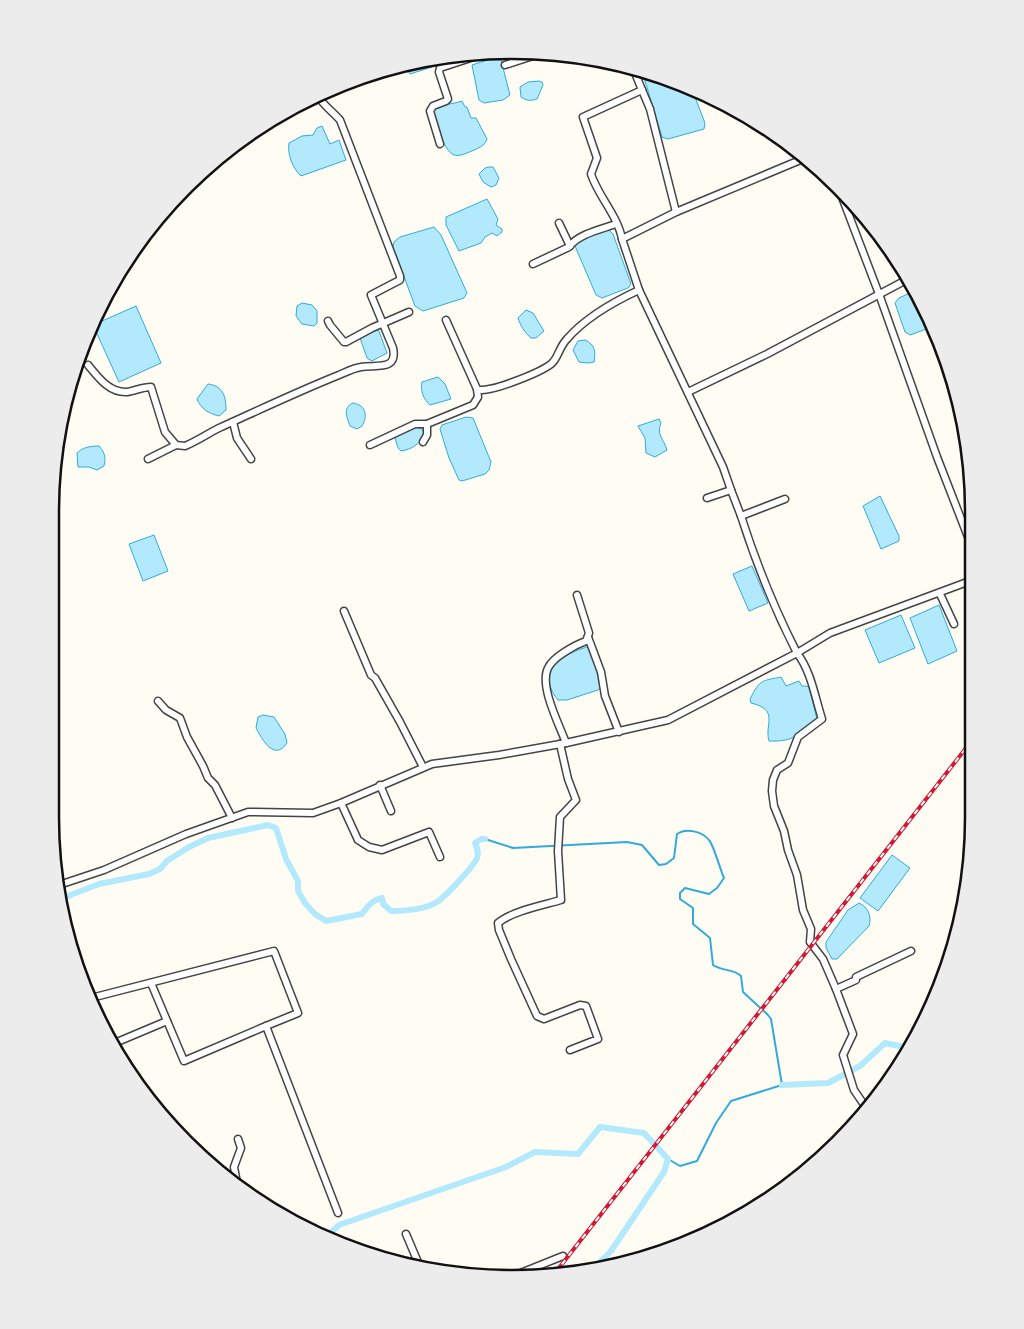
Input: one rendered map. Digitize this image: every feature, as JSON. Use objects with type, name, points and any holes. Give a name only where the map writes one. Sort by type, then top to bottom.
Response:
[{"type":"street","points":[[505,65],[522,59]]},
{"type":"street","points":[[440,144],[430,112],[433,106],[446,102],[448,99],[439,72],[440,68],[456,63]]},
{"type":"street","points":[[636,76],[650,109],[676,212]]},
{"type":"street","points":[[642,90],[583,117],[597,158],[591,174],[594,184],[620,230],[639,290],[723,467],[759,570],[778,615],[810,679],[822,719],[798,737],[788,762],[777,770],[772,780],[772,791],[774,806],[798,875],[803,910],[811,930],[810,942],[823,959],[853,1034],[843,1055],[854,1090],[863,1104]]},
{"type":"street","points":[[148,459],[176,445],[185,446],[233,422],[360,367],[382,366],[389,364],[393,360],[394,355],[371,295],[400,280],[400,276],[340,120],[332,110],[320,101]]},
{"type":"street","points":[[622,239],[676,212],[799,161]]},
{"type":"street","points":[[845,205],[965,529]]},
{"type":"street","points":[[559,223],[570,246]]},
{"type":"street","points":[[533,264],[570,246],[573,242],[585,236],[616,224]]},
{"type":"street","points":[[688,392],[767,354],[902,281]]},
{"type":"street","points":[[477,389],[483,391],[520,380],[551,364],[560,346],[569,336],[603,309],[639,290]]},
{"type":"street","points":[[328,321],[345,342],[408,312]]},
{"type":"street","points":[[370,445],[415,424],[427,424],[473,405],[478,397],[477,389],[446,320]]},
{"type":"street","points":[[88,365],[103,383],[118,391],[128,392],[151,387],[165,432],[176,445]]},
{"type":"street","points":[[233,422],[237,438],[251,459]]},
{"type":"street","points":[[423,442],[427,435],[427,424]]},
{"type":"street","points":[[707,498],[731,490]]},
{"type":"street","points":[[741,516],[785,499]]},
{"type":"street","points":[[64,883],[104,870],[186,834],[248,812],[313,813],[432,764],[499,755],[619,732],[668,720],[797,653],[830,632],[965,584]]},
{"type":"street","points":[[577,594],[589,633],[588,637],[601,672],[605,696],[619,732]]},
{"type":"street","points":[[940,594],[954,624]]},
{"type":"street","points":[[344,611],[372,677],[375,678],[400,722],[422,767]]},
{"type":"street","points":[[570,1050],[598,1039],[586,1006],[580,1006],[544,1019],[537,1016],[511,959],[499,930],[498,922],[505,917],[561,900],[558,852],[560,818],[576,800],[568,779],[563,743],[546,685],[546,677],[548,668],[553,661],[576,645],[586,641],[588,637]]},
{"type":"street","points":[[158,701],[166,710],[180,718],[187,737],[208,778],[215,785],[232,818]]},
{"type":"street","points":[[380,785],[391,811]]},
{"type":"street","points":[[341,803],[358,840],[369,847],[382,850],[429,832],[440,857]]},
{"type":"street","points":[[96,997],[274,951],[298,1012],[184,1061],[151,983]]},
{"type":"street","points":[[836,989],[856,980],[856,976],[911,951]]},
{"type":"street","points":[[117,1041],[167,1021]]},
{"type":"street","points":[[266,1026],[338,1214]]},
{"type":"street","points":[[236,1177],[234,1167],[241,1148],[238,1139]]},
{"type":"street","points":[[406,1234],[417,1260]]},
{"type":"street","points":[[529,1269],[563,1256]]},
{"type":"water","points":[[501,59],[510,95],[503,100],[484,103],[479,100],[472,65],[488,60]]},
{"type":"water","points":[[432,66],[432,67],[410,74],[408,71]]},
{"type":"water","points":[[644,79],[695,97],[705,123],[704,129],[668,139],[662,137]]},
{"type":"water","points":[[539,81],[543,85],[537,99],[529,100],[521,97],[520,87],[528,82]]},
{"type":"water","points":[[462,101],[465,107],[467,107],[471,118],[476,118],[487,139],[479,148],[457,156],[448,151],[445,146],[433,110],[443,105]]},
{"type":"water","points":[[322,126],[330,144],[339,140],[346,160],[301,176],[291,161],[289,143],[302,136],[313,135],[317,128]]},
{"type":"water","points":[[489,167],[493,167],[499,178],[496,185],[491,187],[483,182],[479,174]]},
{"type":"water","points":[[487,199],[498,219],[496,225],[502,229],[502,232],[497,236],[492,233],[485,237],[481,243],[459,251],[446,225],[446,217]]},
{"type":"water","points":[[434,227],[441,235],[467,293],[464,298],[423,311],[415,306],[393,247],[394,242],[400,237]]},
{"type":"water","points":[[607,230],[613,234],[631,284],[628,288],[602,298],[596,295],[575,246],[578,241]]},
{"type":"water","points":[[909,293],[927,329],[910,335],[905,332],[895,303],[899,298]]},
{"type":"water","points":[[302,303],[312,305],[317,311],[317,323],[314,326],[302,324],[296,316],[297,306]]},
{"type":"water","points":[[136,306],[161,363],[119,382],[96,332],[101,322]]},
{"type":"water","points":[[526,310],[533,313],[544,331],[536,338],[529,336],[519,321],[518,318]]},
{"type":"water","points":[[375,330],[379,331],[387,353],[372,361],[367,358],[360,338],[362,335]]},
{"type":"water","points":[[585,340],[594,349],[594,362],[579,362],[573,350],[578,341]]},
{"type":"water","points":[[438,377],[445,384],[451,399],[430,405],[423,395],[422,382]]},
{"type":"water","points":[[208,384],[217,387],[223,392],[226,410],[219,416],[205,410],[197,399]]},
{"type":"water","points":[[353,403],[361,406],[365,412],[362,426],[357,429],[350,426],[346,413],[347,407]]},
{"type":"water","points":[[466,417],[473,418],[491,462],[489,470],[485,474],[462,481],[459,480],[449,458],[440,429],[442,425]]},
{"type":"water","points":[[659,419],[661,423],[659,431],[667,450],[655,457],[646,453],[645,438],[638,426]]},
{"type":"water","points":[[414,427],[422,429],[425,434],[415,446],[401,451],[395,438],[398,434]]},
{"type":"water","points":[[99,446],[104,455],[104,466],[97,470],[89,467],[78,467],[77,453],[87,447]]},
{"type":"water","points":[[880,496],[899,536],[899,541],[881,549],[863,506]]},
{"type":"water","points":[[154,535],[168,571],[143,581],[129,544]]},
{"type":"water","points":[[752,566],[768,603],[749,611],[733,574]]},
{"type":"water","points":[[939,605],[957,651],[928,664],[910,618]]},
{"type":"water","points":[[901,615],[915,648],[879,663],[865,630]]},
{"type":"water","points":[[590,648],[601,687],[598,690],[567,700],[558,700],[549,681],[550,673],[560,660],[577,650]]},
{"type":"water","points":[[781,677],[786,686],[799,681],[802,686],[809,688],[817,719],[790,739],[769,741],[768,714],[765,709],[751,703],[750,699],[759,684]]},
{"type":"water","points":[[263,715],[274,717],[285,734],[287,743],[278,750],[273,750],[265,743],[256,728],[258,717]]},
{"type":"water","points":[[892,855],[910,868],[878,911],[860,898]]},
{"type":"water","points":[[859,903],[868,912],[869,926],[837,959],[832,959],[826,948],[826,942],[848,910]]},
{"type":"waterway","points":[[66,896],[99,884],[149,874],[160,869],[167,861],[189,847],[208,838],[268,825],[276,828],[286,859],[298,881],[298,891],[305,903],[315,914],[326,921],[362,914],[368,906],[382,898],[383,904],[391,911],[415,910],[437,902],[452,888],[471,868],[477,858],[478,852],[475,843],[485,839]]},
{"type":"waterway","points":[[485,839],[513,848],[627,842],[642,845],[659,865],[666,864],[674,858],[677,834],[681,832],[689,831],[702,834],[711,843],[724,878],[717,888],[709,894],[685,888],[680,893],[680,899],[693,908],[693,924],[710,938],[713,965],[735,972],[741,976],[743,992],[771,1019],[782,1085],[731,1101],[716,1123],[697,1161],[680,1166],[668,1159]]},
{"type":"waterway","points":[[782,1085],[828,1083],[860,1066],[885,1043],[903,1047]]},
{"type":"waterway","points":[[331,1232],[339,1225],[506,1167],[535,1152],[578,1154],[600,1127],[644,1133],[668,1159],[664,1172],[611,1251],[600,1262]]},
{"type":"railway","points":[[560,1267],[965,749]]}]
